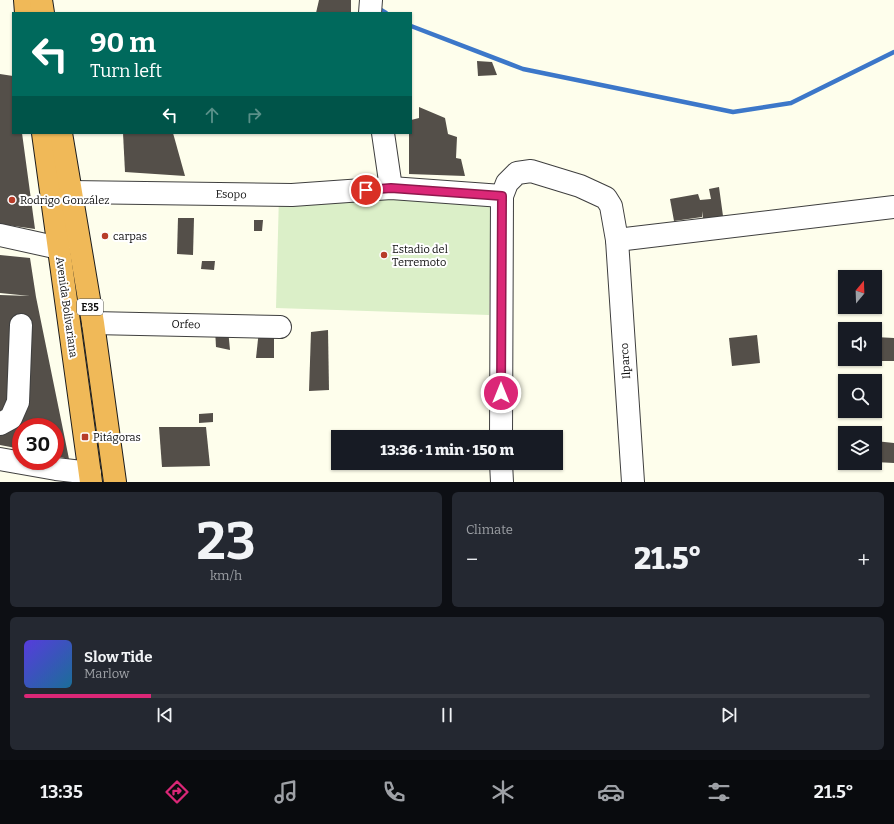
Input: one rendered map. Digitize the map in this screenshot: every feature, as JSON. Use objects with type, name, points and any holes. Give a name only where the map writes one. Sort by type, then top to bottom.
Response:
[{"type":"highway","points":[[24,0],[26,12]]},
{"type":"highway","points":[[41,0],[43,12]]},
{"type":"highway","name":"Avenida Bolivariana","points":[[43,134],[90,478]]},
{"type":"highway","name":"Avenida Bolivariana","points":[[61,134],[93,323],[115,482]]},
{"type":"street","points":[[370,12],[371,0]]},
{"type":"street","points":[[383,134],[391,188]]},
{"type":"street","name":"Ilparco","points":[[502,196],[507,183],[517,173],[531,171],[580,186],[606,198],[611,206],[617,240],[633,482]]},
{"type":"street","name":"Esopo","points":[[70,192],[292,196],[391,188],[502,196]]},
{"type":"street","points":[[501,430],[502,196]]},
{"type":"street","points":[[617,240],[894,207]]},
{"type":"street","points":[[0,235],[59,248]]},
{"type":"street","name":"Orfeo","points":[[93,323],[280,326]]},
{"type":"street","points":[[0,424],[11,418],[18,402],[21,325]]},
{"type":"street","points":[[0,459],[90,478]]},
{"type":"street","points":[[501,470],[502,482]]},
{"type":"green space","name":"Estadio del Terremoto","points":[[279,195],[492,202],[489,315],[276,308]]},
{"type":"building","points":[[319,0],[351,0],[351,12],[316,12]]},
{"type":"building","points":[[477,61],[492,62],[497,75],[478,76]]},
{"type":"building","points":[[0,74],[12,76],[12,134],[22,134],[35,229],[0,224]]},
{"type":"building","points":[[419,107],[445,118],[448,134],[457,137],[456,158],[461,159],[465,176],[409,174],[409,134],[412,134],[412,120],[419,118]]},
{"type":"building","points":[[123,134],[173,134],[185,176],[125,172]]},
{"type":"building","points":[[719,187],[723,216],[703,219],[702,211],[702,217],[674,221],[670,199],[698,194],[700,200],[711,199],[709,189]]},
{"type":"building","points":[[178,218],[194,218],[193,255],[177,254]]},
{"type":"building","points":[[254,220],[263,220],[262,231],[254,231]]},
{"type":"building","points":[[0,255],[30,258],[36,297],[61,418],[12,418],[12,447],[0,445],[0,295],[30,296],[0,293]]},
{"type":"building","points":[[202,261],[215,261],[214,270],[201,269]]},
{"type":"building","points":[[215,329],[228,329],[230,350],[216,347]]},
{"type":"building","points":[[259,330],[274,332],[274,358],[256,358]]},
{"type":"building","points":[[328,330],[329,390],[309,391],[311,332]]},
{"type":"building","points":[[757,335],[760,363],[732,366],[729,338]]},
{"type":"building","points":[[882,337],[894,338],[894,361],[882,361]]},
{"type":"building","points":[[213,413],[213,422],[199,423],[199,414]]},
{"type":"building","points":[[159,427],[206,427],[210,466],[162,467]]},
{"type":"building","points":[[64,434],[69,459],[64,458]]},
{"type":"building","points":[[882,442],[894,443],[894,463],[882,462]]},
{"type":"waterway","points":[[376,7],[384,12]]},
{"type":"waterway","points":[[412,26],[523,69],[733,112],[791,103],[894,52]]},
{"type":"place","name":"Rodrigo González","points":[[12,200]]},
{"type":"place","name":"carpas","points":[[105,236]]},
{"type":"place","name":"Estadio del Terremoto","points":[[384,255]]},
{"type":"place","name":"Pitágoras","points":[[85,437]]},
{"type":"route","points":[[366,190],[391,188],[502,196],[501,393]]}]
